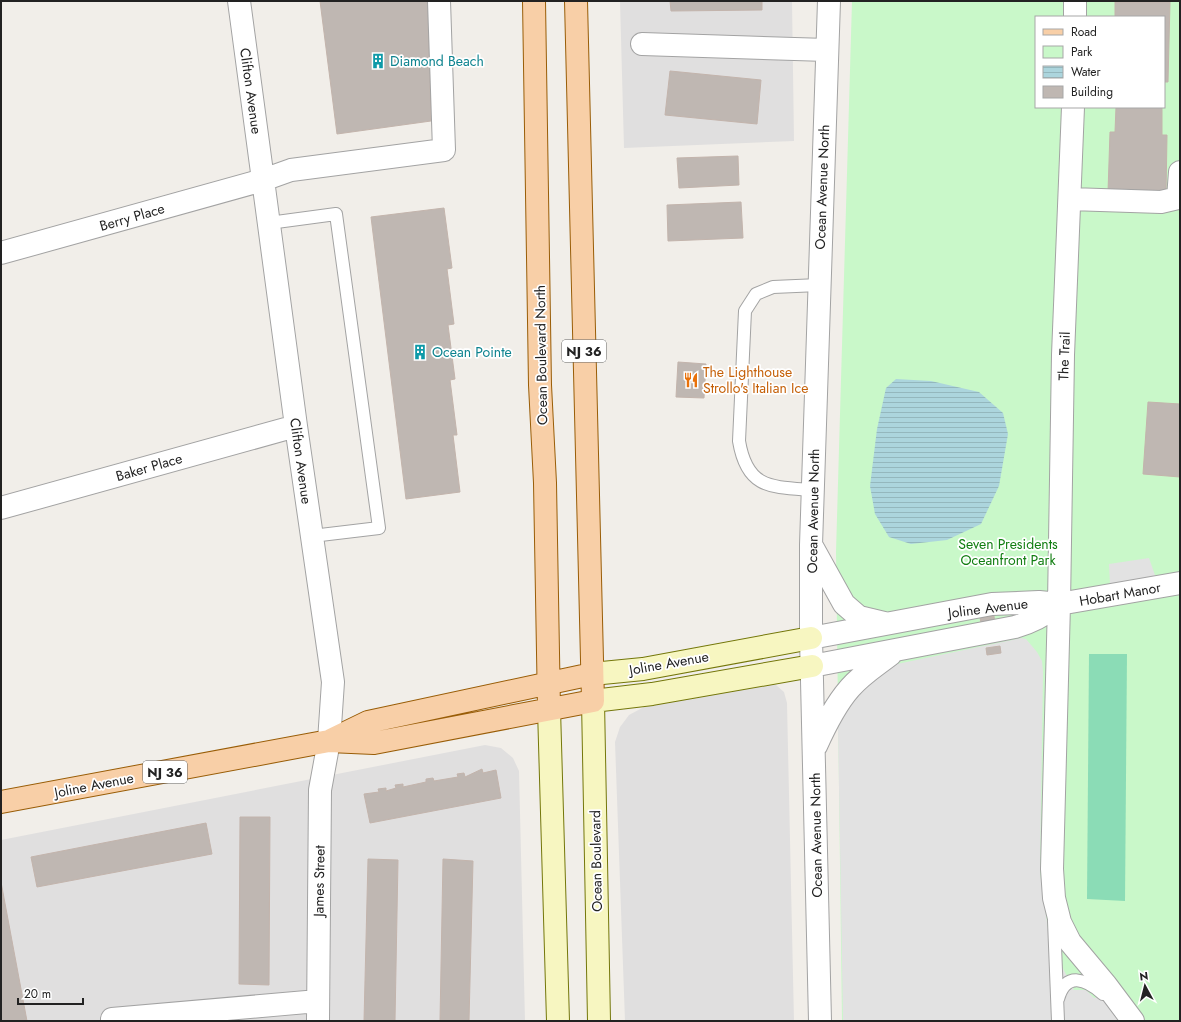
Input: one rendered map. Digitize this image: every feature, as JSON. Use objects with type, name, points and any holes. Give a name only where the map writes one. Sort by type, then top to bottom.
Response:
[{"type":"main road","name":"Ocean Boulevard North","points":[[534,1],[540,385],[546,483],[549,709]]},
{"type":"main road","name":"NJ 36","points":[[576,1],[593,701]]},
{"type":"main road","name":"Joline Avenue","points":[[329,741],[368,722],[549,683],[592,674],[643,669],[811,638]]},
{"type":"main road","name":"Joline Avenue","points":[[1,802],[329,741],[374,743],[593,701],[652,694],[812,666]]},
{"type":"main road","name":"Ocean Boulevard","points":[[593,701],[599,1021]]},
{"type":"main road","points":[[549,709],[558,1021]]},
{"type":"street","name":"Clifton Avenue","points":[[239,1],[296,426],[333,682],[329,741]]},
{"type":"street","points":[[263,180],[291,170],[444,150],[439,1]]},
{"type":"street","name":"Ocean Avenue North","points":[[820,1021],[811,638],[811,545],[829,1]]},
{"type":"street","points":[[1075,1],[1075,16]]},
{"type":"street","points":[[642,44],[827,50]]},
{"type":"street","name":"The Trail","points":[[1073,108],[1063,355],[1059,604],[1052,870],[1054,898],[1059,916],[1070,942],[1106,985],[1132,1021]]},
{"type":"street","points":[[1070,199],[1161,202],[1178,198],[1180,172]]},
{"type":"street","name":"Berry Place","points":[[1,254],[263,180]]},
{"type":"street","name":"Baker Place","points":[[1,508],[296,426]]},
{"type":"street","points":[[811,545],[844,604],[859,617],[887,623]]},
{"type":"street","name":"Hobart Manor","points":[[1059,604],[1180,583]]},
{"type":"street","name":"Joline Avenue","points":[[811,638],[1008,602],[1039,602],[1059,604]]},
{"type":"street","name":"Joline Avenue","points":[[812,666],[895,652],[1015,627],[1046,615],[1059,604]]},
{"type":"street","points":[[814,749],[828,721],[850,688],[863,676],[895,652]]},
{"type":"street","name":"James Street","points":[[318,1011],[320,790],[329,741]]},
{"type":"street","points":[[112,1019],[318,1011]]},
{"type":"lane","points":[[269,224],[336,214],[379,528],[312,536]]},
{"type":"lane","points":[[813,490],[777,487],[766,484],[750,474],[742,458],[738,440],[745,311],[756,294],[772,287],[819,285]]},
{"type":"lane","points":[[1052,870],[1058,1021]]},
{"type":"lane","points":[[1058,1002],[1060,991],[1065,985],[1076,980],[1085,981],[1112,1001],[1132,1021]]},
{"type":"shaded area","points":[[620,1],[792,1],[794,141],[624,148]]},
{"type":"shaded area","points":[[1149,558],[1156,578],[1110,585],[1109,564]]},
{"type":"shaded area","points":[[1021,638],[1026,639],[1037,652],[1042,661],[1040,873],[1050,943],[1074,990],[1086,990],[1094,998],[1101,996],[1120,1021],[843,1021],[838,729],[841,713],[874,677],[897,664]]},
{"type":"shaded area","points":[[770,684],[776,685],[784,692],[787,703],[794,1021],[625,1021],[615,742],[620,727],[629,715],[644,707]]},
{"type":"shaded area","points":[[485,745],[501,748],[513,758],[519,771],[525,1021],[1,1021],[1,840]]},
{"type":"green space","name":"Seven Presidents Oceanfront Park","points":[[852,1],[1180,1],[1180,1021],[842,1021],[836,552]]},
{"type":"green space","points":[[1089,654],[1127,654],[1125,901],[1087,899]]},
{"type":"water","points":[[896,379],[931,381],[979,392],[1003,413],[1008,434],[999,486],[981,524],[947,540],[911,544],[889,537],[875,514],[870,486],[877,429],[886,388]]},
{"type":"building","name":"Diamond Beach","points":[[320,1],[428,1],[431,121],[337,134]]},
{"type":"building","points":[[670,1],[762,1],[762,10],[671,11]]},
{"type":"building","points":[[1115,2],[1170,2],[1168,82],[1165,82],[1165,16],[1115,16]]},
{"type":"building","points":[[670,71],[761,80],[757,124],[665,115]]},
{"type":"building","points":[[1116,108],[1162,108],[1162,135],[1167,135],[1166,194],[1108,192],[1110,132],[1115,132]]},
{"type":"building","points":[[738,156],[739,185],[679,188],[677,158]]},
{"type":"building","points":[[741,202],[743,238],[668,241],[667,205]]},
{"type":"building","name":"Ocean Pointe","points":[[444,208],[452,268],[447,269],[454,324],[448,325],[455,379],[450,380],[457,435],[453,435],[460,492],[406,499],[371,217]]},
{"type":"building","name":"The Lighthouse Strollo's Italian Ice","points":[[678,362],[706,364],[704,398],[676,397]]},
{"type":"building","points":[[1148,402],[1180,404],[1180,477],[1143,474]]},
{"type":"building","points":[[994,616],[995,625],[982,627],[980,618]]},
{"type":"building","points":[[1000,646],[1001,653],[987,655],[986,648]]},
{"type":"building","points":[[482,769],[483,773],[496,770],[501,798],[370,823],[364,794],[379,792],[378,789],[386,788],[386,791],[396,788],[395,785],[403,784],[403,787],[426,782],[426,779],[433,778],[434,781],[458,777],[457,774],[464,773],[465,777]]},
{"type":"building","points":[[240,817],[270,817],[269,985],[239,984]]},
{"type":"building","points":[[206,823],[212,854],[37,887],[31,857]]},
{"type":"building","points":[[368,859],[398,860],[395,1021],[364,1021]]},
{"type":"building","points":[[443,859],[473,861],[469,1021],[440,1021]]},
{"type":"building","points":[[1,882],[27,1021],[1,1021]]},
{"type":"place","name":"Diamond Beach","points":[[378,61]]},
{"type":"place","name":"Ocean Pointe","points":[[420,352]]},
{"type":"place","name":"The Lighthouse Strollo's Italian Ice","points":[[691,380]]}]
